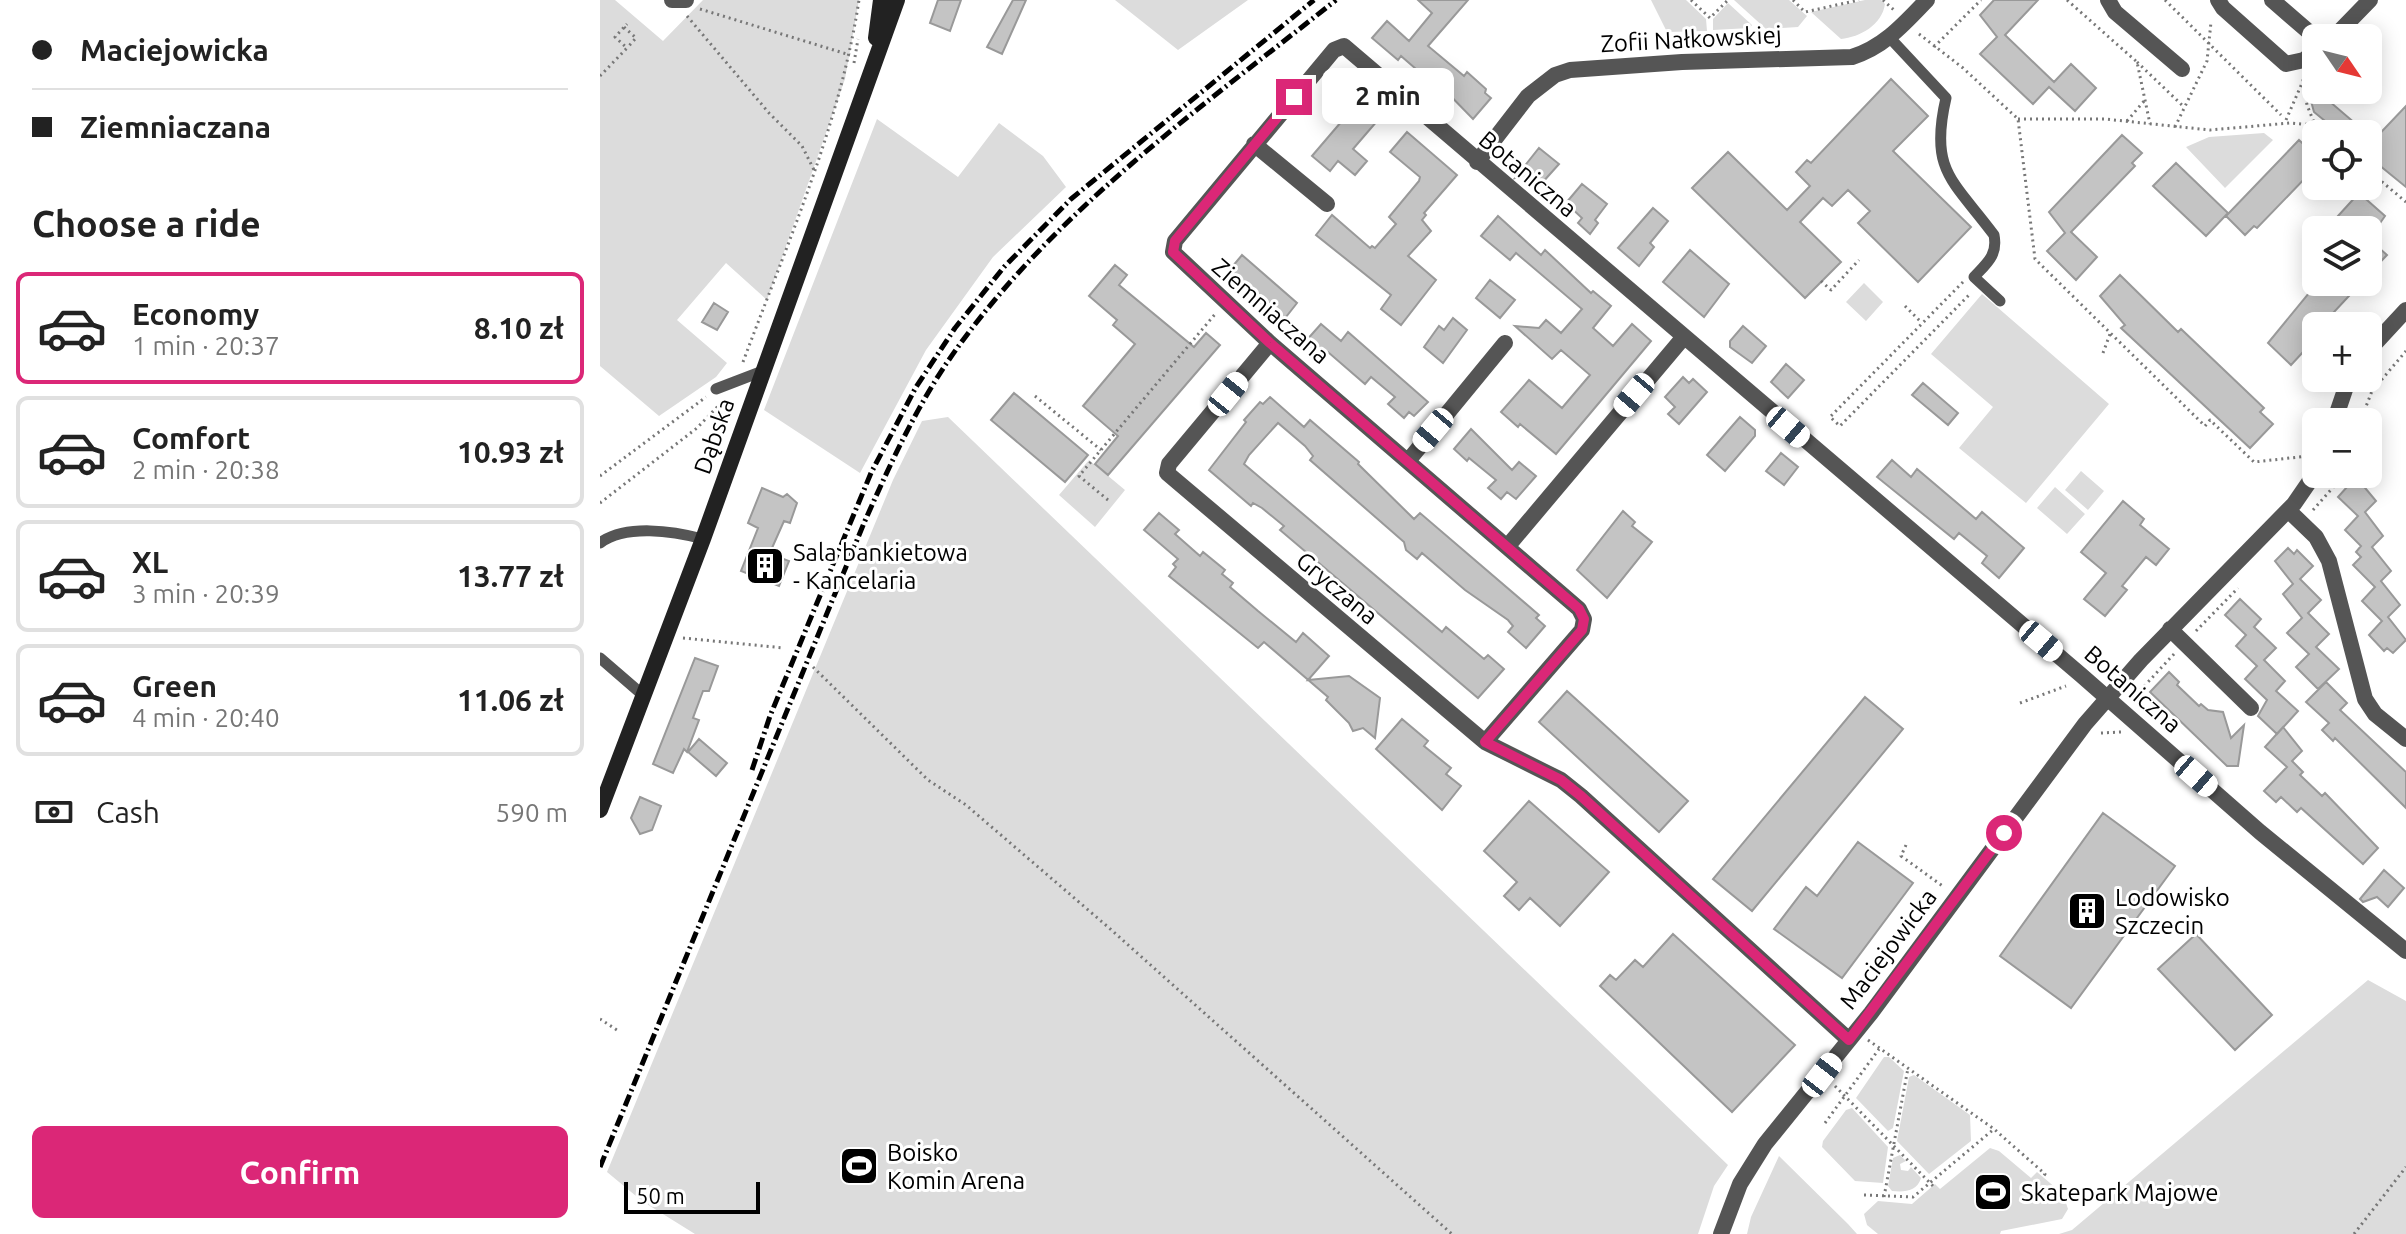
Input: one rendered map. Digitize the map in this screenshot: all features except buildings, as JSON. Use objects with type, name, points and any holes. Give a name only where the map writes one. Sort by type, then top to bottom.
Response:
[{"type":"street","name":"Dąbska","points":[[869,76],[881,0]]},
{"type":"street","name":"Dąbska","points":[[600,810],[703,539],[897,0]]},
{"type":"street","name":"Zofii Nałkowskiej","points":[[1477,162],[1528,96],[1555,75],[1570,70],[1682,62],[1852,57],[1872,51],[1890,38],[1927,0]]},
{"type":"street","points":[[2108,0],[2115,12],[2182,69]]},
{"type":"street","points":[[2218,0],[2286,64],[2302,58]]},
{"type":"street","points":[[2272,0],[2302,26]]},
{"type":"street","points":[[2347,24],[2370,0]]},
{"type":"street","name":"Botaniczna","points":[[1344,46],[2260,832],[2406,951]]},
{"type":"street","name":"Ziemniaczana","points":[[1344,46],[1334,50],[1254,144],[1175,241],[1173,252],[1270,343],[1579,609],[1584,619],[1582,630],[1485,742]]},
{"type":"street","points":[[1254,144],[1327,204]]},
{"type":"street","points":[[2382,336],[2406,310]]},
{"type":"street","points":[[1507,547],[1683,338]]},
{"type":"street","name":"Gryczana","points":[[1270,343],[1169,464],[1167,473],[1485,742]]},
{"type":"street","points":[[1408,461],[1505,343]]},
{"type":"street","name":"Maciejowicka","points":[[1485,742],[1561,780],[1581,796],[1849,1040],[2106,698],[2288,510],[2304,488]]},
{"type":"street","points":[[2288,510],[2316,537],[2329,561],[2365,699],[2375,714],[2406,739]]},
{"type":"street","points":[[2170,629],[2251,708]]},
{"type":"street","points":[[1721,1234],[1735,1195],[1757,1155],[1849,1040]]},
{"type":"lane","points":[[1890,38],[1946,98],[1938,130],[1946,171],[1994,235],[1997,247],[1977,280],[2000,301]]},
{"type":"lane","points":[[716,389],[763,371]]},
{"type":"lane","points":[[600,543],[610,536],[631,532],[703,539]]},
{"type":"lane","points":[[600,658],[644,696]]},
{"type":"path","points":[[677,0],[851,55],[869,76]]},
{"type":"path","points":[[677,0],[769,113],[802,146],[817,177],[831,181]]},
{"type":"path","points":[[600,503],[697,428],[720,406],[736,380],[815,172],[851,55],[859,0]]},
{"type":"path","points":[[1691,0],[1710,18],[1728,0]]},
{"type":"path","points":[[1793,0],[1805,12],[1859,0]]},
{"type":"path","points":[[1883,0],[1898,14]]},
{"type":"path","points":[[1934,47],[1981,0]]},
{"type":"path","points":[[2067,0],[2184,107]]},
{"type":"path","points":[[2165,0],[2281,115]]},
{"type":"path","points":[[600,76],[627,48],[636,38],[626,25],[615,37],[627,48]]},
{"type":"path","points":[[1913,29],[1963,68],[2018,119],[2035,259],[2205,426],[2210,420],[2254,462],[2302,457]]},
{"type":"path","points":[[2137,62],[2150,124]]},
{"type":"path","points":[[2286,120],[2302,83]]},
{"type":"path","points":[[2127,121],[2145,100]]},
{"type":"path","points":[[2018,119],[2127,121],[2210,130],[2240,126],[2302,125]]},
{"type":"path","points":[[2382,182],[2406,202]]},
{"type":"path","points":[[1821,281],[1831,290],[1859,260]]},
{"type":"path","points":[[1971,274],[1977,280],[1840,426],[1830,417],[1971,274]]},
{"type":"path","points":[[1207,303],[1227,320]]},
{"type":"path","points":[[1905,306],[1923,324]]},
{"type":"path","points":[[1108,500],[1079,476],[1217,312]]},
{"type":"path","points":[[2103,353],[2110,334]]},
{"type":"path","points":[[2365,408],[2372,391],[2406,351]]},
{"type":"path","points":[[600,476],[716,389]]},
{"type":"path","points":[[1035,396],[1101,450]]},
{"type":"path","points":[[600,464],[607,470]]},
{"type":"path","points":[[2310,513],[2332,488]]},
{"type":"path","points":[[667,637],[784,648]]},
{"type":"path","points":[[2136,695],[2180,649]]},
{"type":"path","points":[[813,667],[928,780],[966,805],[1108,927],[1452,1234]]},
{"type":"path","points":[[2020,703],[2074,683]]},
{"type":"path","points":[[2094,731],[2120,733],[2123,730]]},
{"type":"path","points":[[1906,845],[1901,856],[1947,889]]},
{"type":"path","points":[[600,1019],[620,1032]]},
{"type":"path","points":[[1866,1039],[1994,1129],[2045,1174],[2043,1177]]},
{"type":"path","points":[[1825,1123],[1880,1048]]},
{"type":"path","points":[[1884,1197],[1908,1068]]},
{"type":"path","points":[[1831,1082],[1931,1184]]},
{"type":"path","points":[[1864,1195],[1910,1198],[1931,1184],[1994,1129]]},
{"type":"path","points":[[2354,1234],[2406,1167]]},
{"type":"shaded area","points":[[600,0],[615,0],[663,41],[703,0],[859,0],[845,79],[767,300],[726,263],[677,320],[727,363],[716,377],[659,416],[600,366]]},
{"type":"shaded area","points":[[1115,0],[1248,0],[1178,50]]},
{"type":"shaded area","points":[[1651,0],[1686,0],[1706,19],[1707,31],[1667,32]]},
{"type":"shaded area","points":[[1734,0],[1789,0],[1807,16],[1798,27],[1766,29]]},
{"type":"shaded area","points":[[1865,0],[1881,0],[1885,4],[1880,18],[1869,29],[1848,38],[1841,39],[1811,12]]},
{"type":"shaded area","points":[[1728,3],[1752,25],[1750,28],[1713,30],[1713,19]]},
{"type":"shaded area","points":[[877,119],[958,177],[999,123],[1043,156],[1066,187],[993,257],[926,350],[860,473],[764,410]]},
{"type":"shaded area","points":[[2264,133],[2273,140],[2225,188],[2186,147],[2209,137]]},
{"type":"shaded area","points":[[1864,283],[1883,302],[1866,321],[1846,302]]},
{"type":"shaded area","points":[[1982,294],[2109,404],[2026,503],[1959,448],[1993,407],[1931,354]]},
{"type":"shaded area","points":[[948,417],[1728,1165],[1714,1186],[1698,1234],[695,1234],[642,1201],[607,1172],[893,480],[922,421]]},
{"type":"shaded area","points":[[1089,460],[1125,490],[1095,527],[1059,495]]},
{"type":"shaded area","points":[[2081,471],[2104,491],[2088,510],[2065,490]]},
{"type":"shaded area","points":[[2055,487],[2085,514],[2067,534],[2037,508]]},
{"type":"shaded area","points":[[2368,980],[2406,1001],[2406,1234],[2059,1234],[2072,1230]]},
{"type":"shaded area","points":[[1884,1057],[1889,1057],[1904,1071],[1893,1128],[1888,1131],[1856,1098]]},
{"type":"shaded area","points":[[1914,1075],[1970,1115],[1971,1141],[1929,1174],[1897,1141],[1909,1077]]},
{"type":"shaded area","points":[[1852,1108],[1888,1147],[1883,1183],[1855,1181],[1822,1147],[1823,1141],[1846,1110]]},
{"type":"shaded area","name":"Skatepark Majowe","points":[[1990,1148],[1999,1151],[2031,1178],[2037,1172],[2063,1194],[2068,1209],[2062,1219],[2001,1231],[2000,1234],[1878,1234],[1867,1225],[1864,1214],[1878,1201],[1912,1204],[1935,1184],[1940,1189]]},
{"type":"shaded area","points":[[1900,1155],[1906,1161],[1900,1164],[1901,1170],[1908,1171],[1911,1167],[1921,1178],[1913,1189],[1892,1191],[1888,1186],[1893,1158]]},
{"type":"shaded area","points":[[1779,1156],[1857,1234],[1747,1234],[1751,1217]]},
{"type":"railway","points":[[752,770],[770,716],[871,473],[916,387],[955,328],[1004,267],[1071,199],[1314,0]]},
{"type":"railway","points":[[600,1167],[864,523],[891,463],[932,386],[984,313],[1028,262],[1076,214],[1178,125],[1336,0]]},
{"type":"place","name":"Sala bankietowa - Kancelaria","points":[[765,566]]},
{"type":"place","name":"Lodowisko Szczecin","points":[[2087,911]]},
{"type":"place","name":"Boisko Komin Arena","points":[[859,1166]]},
{"type":"place","name":"Skatepark Majowe","points":[[1993,1192]]},
{"type":"route","points":[[1294,97],[1175,241],[1173,252],[1180,262],[1270,343],[1579,609],[1584,619],[1582,630],[1485,742],[1561,780],[1581,796],[1849,1040],[2004,833]]}]
